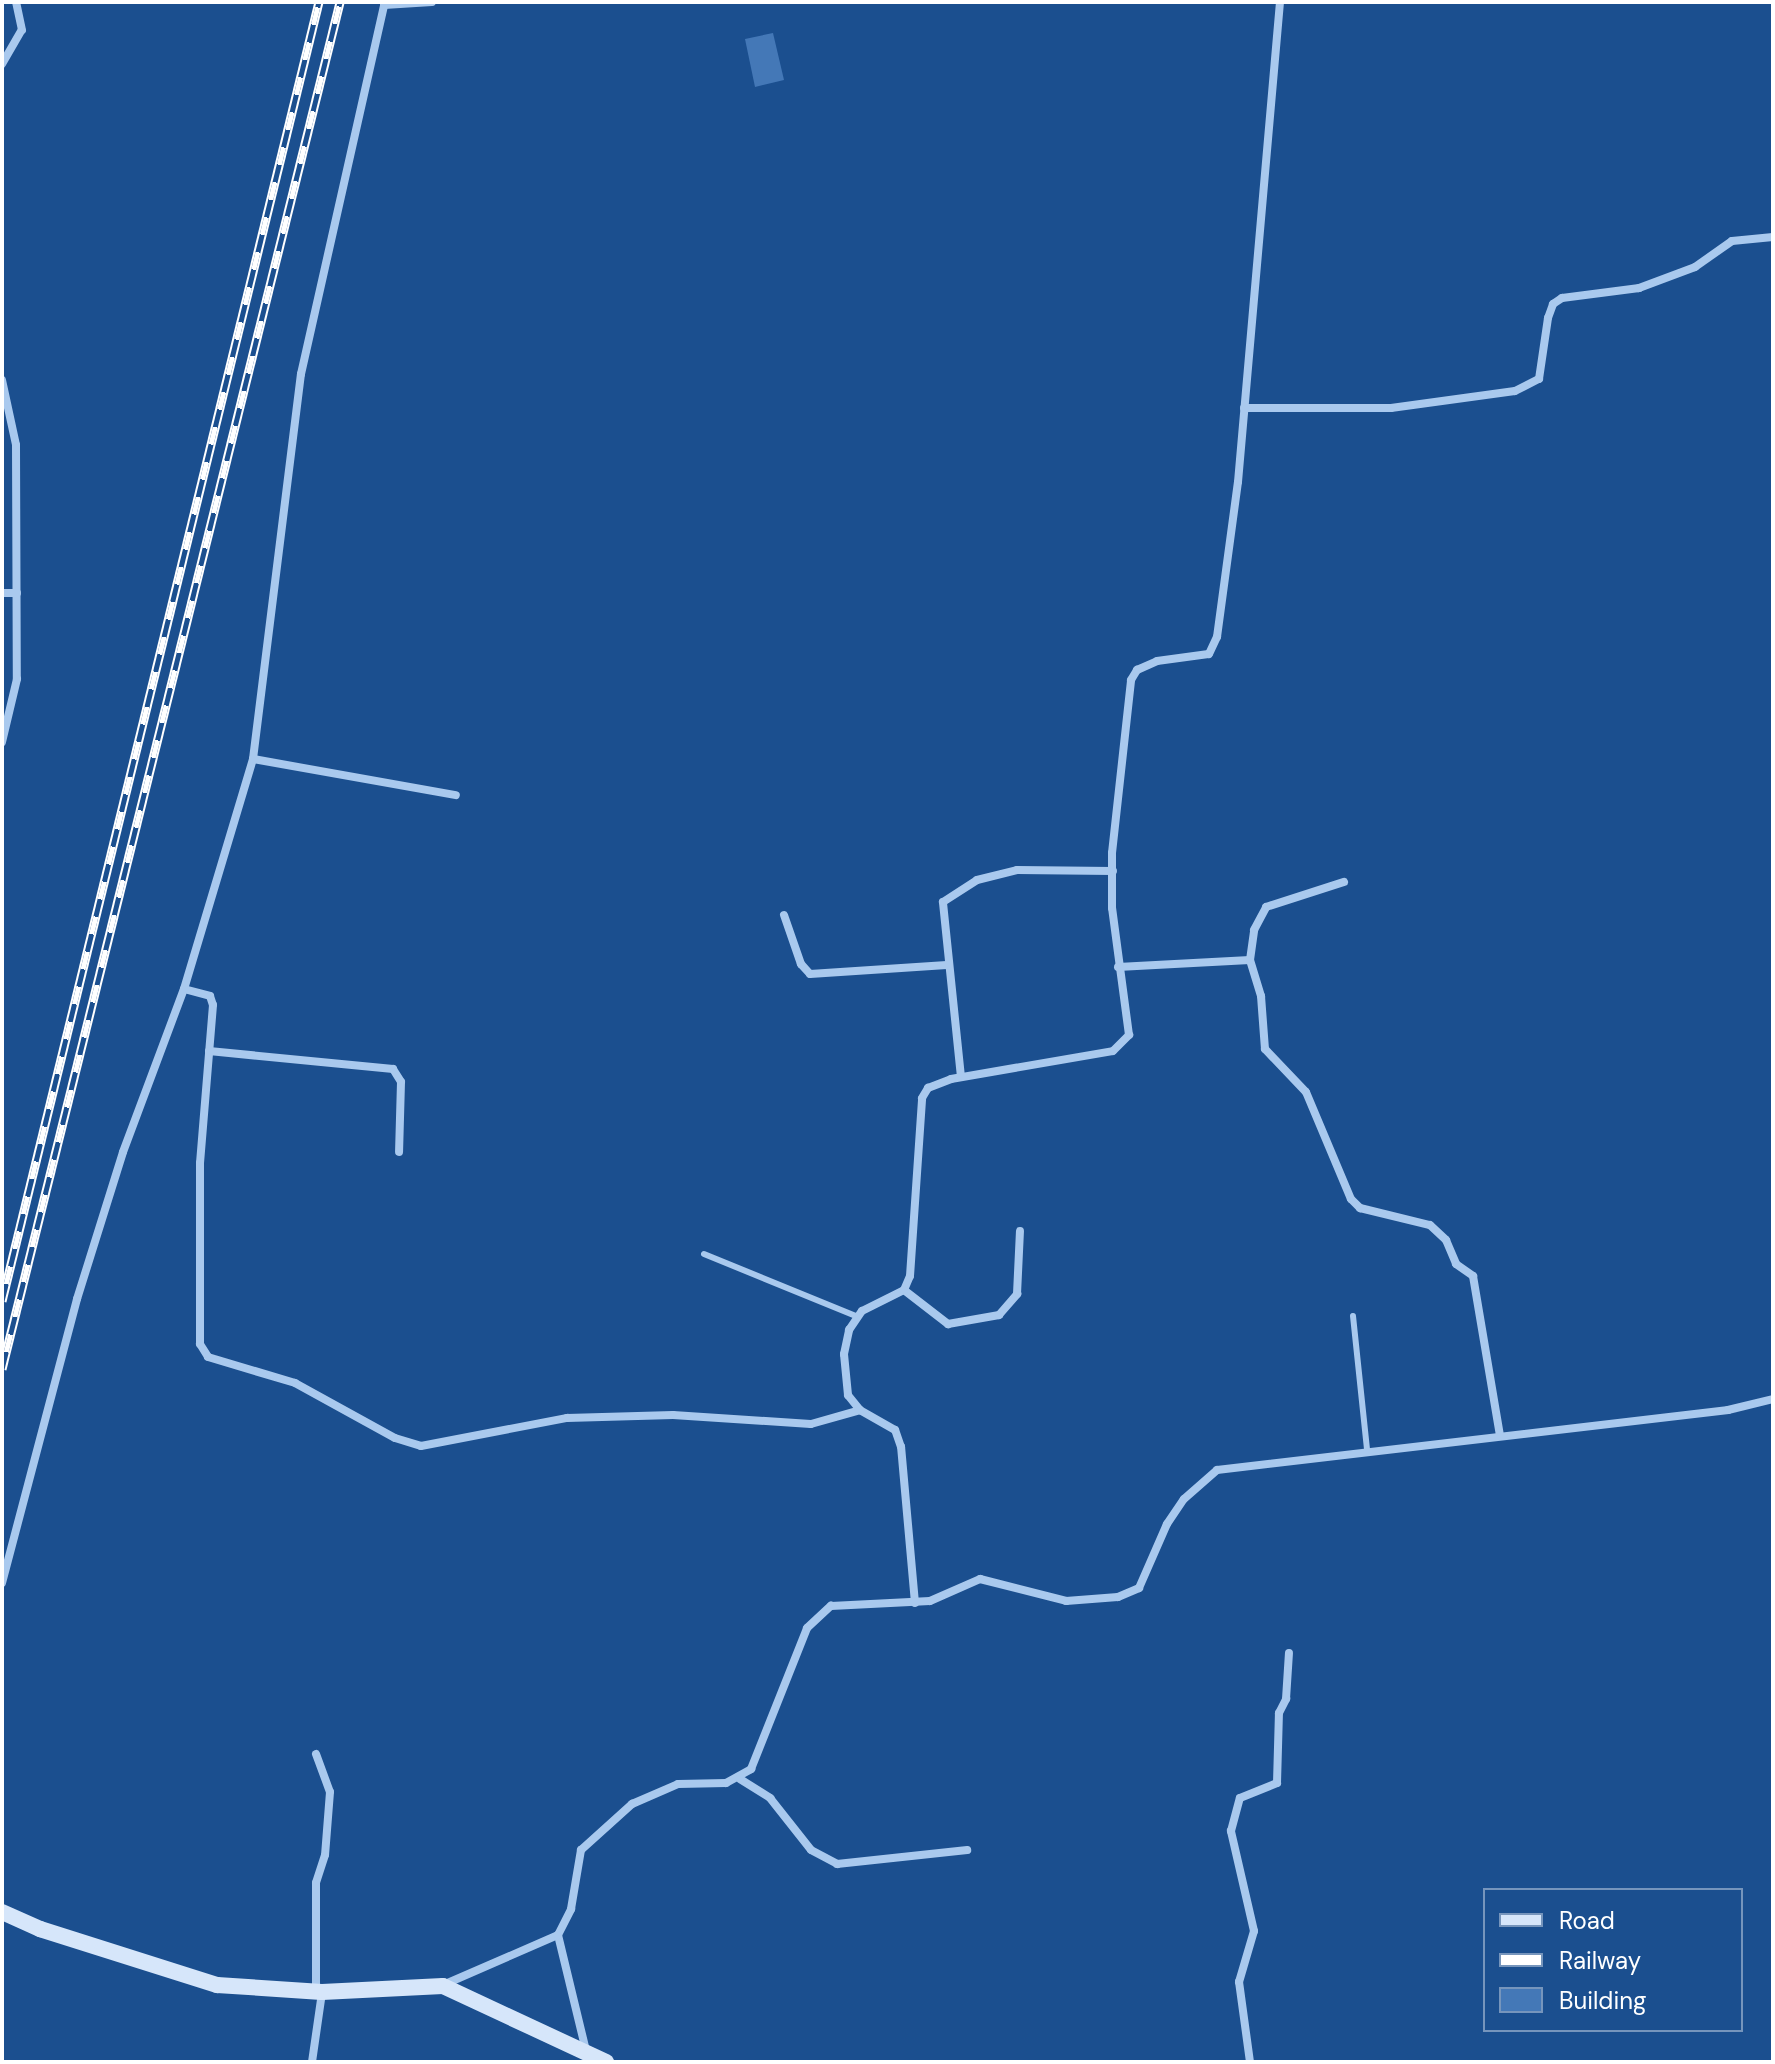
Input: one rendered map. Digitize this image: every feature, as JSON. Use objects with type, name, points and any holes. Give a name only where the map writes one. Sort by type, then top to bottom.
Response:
[{"type":"main road","points":[[2,1912],[177,1975],[250,1989],[319,1992],[443,1986],[606,2062]]},
{"type":"street","points":[[2,64],[22,30],[16,2]]},
{"type":"street","points":[[2,1583],[77,1299],[123,1152],[184,989],[253,759],[301,374],[385,4],[432,2]]},
{"type":"street","points":[[915,1603],[898,1437],[860,1410],[848,1395],[843,1375],[849,1330],[858,1317],[904,1290],[912,1256],[922,1098],[936,1083],[1122,1046],[1130,1021],[1118,967],[1113,871],[1131,680],[1137,670],[1157,661],[1209,654],[1217,637],[1244,408],[1280,2]]},
{"type":"street","points":[[1244,408],[1391,408],[1515,391],[1539,379],[1548,318],[1553,304],[1562,298],[1639,288],[1695,267],[1732,241],[1773,237]]},
{"type":"street","points":[[2,380],[16,445],[17,593],[17,679],[2,742]]},
{"type":"street","points":[[2,593],[17,593]]},
{"type":"street","points":[[253,759],[456,795]]},
{"type":"street","points":[[961,1077],[940,910],[959,890],[1017,870],[1113,871]]},
{"type":"street","points":[[1344,882],[1266,907],[1254,930],[1250,960],[1261,996],[1265,1049],[1306,1092],[1351,1199],[1360,1208],[1430,1225],[1446,1240],[1456,1264],[1473,1276],[1500,1435]]},
{"type":"street","points":[[784,915],[801,964],[810,974],[947,965]]},
{"type":"street","points":[[1118,967],[1250,960]]},
{"type":"street","points":[[184,989],[213,999],[200,1163],[200,1344],[208,1357],[295,1383],[395,1438],[421,1446],[567,1418],[673,1415],[811,1424],[860,1410]]},
{"type":"street","points":[[209,1051],[393,1069],[401,1082],[399,1152]]},
{"type":"street","points":[[904,1290],[948,1324],[999,1315],[1017,1294],[1020,1231]]},
{"type":"street","points":[[740,1779],[751,1769],[807,1628],[817,1615],[831,1606],[915,1603],[980,1579],[1066,1601],[1128,1595],[1145,1578],[1167,1524],[1204,1478],[1234,1466],[1728,1410],[1773,1399]]},
{"type":"street","points":[[1250,2062],[1239,1992],[1240,1970],[1254,1931],[1231,1831],[1240,1798],[1277,1783],[1279,1713],[1287,1693],[1289,1653]]},
{"type":"street","points":[[312,2062],[319,1992],[316,1883],[325,1855],[330,1792],[316,1754]]},
{"type":"street","points":[[443,1986],[558,1935],[571,1909],[581,1850],[593,1836],[654,1792],[678,1784],[740,1779],[770,1798],[811,1850],[837,1864],[967,1850]]},
{"type":"street","points":[[558,1935],[587,2053]]},
{"type":"lane","points":[[704,1254],[858,1317]]},
{"type":"lane","points":[[1353,1316],[1367,1450]]},
{"type":"building","points":[[773,33],[784,80],[755,87],[745,39]]},
{"type":"railway","points":[[2,1301],[319,2]]},
{"type":"railway","points":[[2,1369],[340,2]]}]
